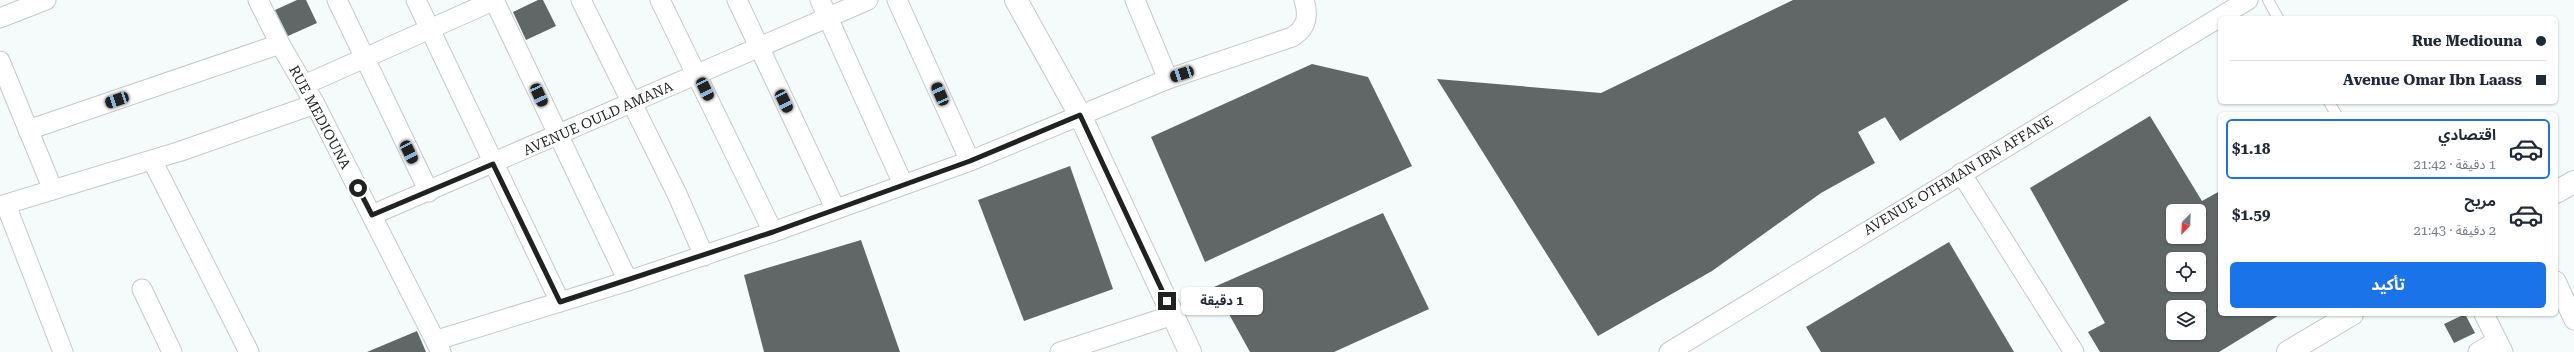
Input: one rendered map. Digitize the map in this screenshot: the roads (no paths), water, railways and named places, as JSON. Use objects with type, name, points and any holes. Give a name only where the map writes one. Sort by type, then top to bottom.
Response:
[{"type":"street","points":[[0,18],[46,0]]},
{"type":"street","name":"RUE MEDIOUNA","points":[[258,0],[280,44],[315,104],[439,346]]},
{"type":"street","points":[[337,0],[429,192]]},
{"type":"street","points":[[416,0],[560,302]]},
{"type":"street","points":[[304,85],[494,0],[628,280]]},
{"type":"street","points":[[581,0],[632,103],[704,256]]},
{"type":"street","points":[[660,0],[698,75],[773,232]]},
{"type":"street","points":[[737,0],[835,208]]},
{"type":"street","points":[[820,0],[829,17],[903,184]]},
{"type":"street","name":"AVENUE OULD AMANA","points":[[372,215],[429,192],[868,0]]},
{"type":"street","points":[[897,0],[970,161]]},
{"type":"street","points":[[1016,0],[1080,115],[1190,352]]},
{"type":"street","points":[[1135,0],[1168,79]]},
{"type":"street","points":[[439,346],[560,302],[704,256],[773,232],[835,208],[970,161],[1168,79],[1292,37],[1304,26],[1308,16],[1304,0]]},
{"type":"street","name":"AVENUE OTHMAN IBN AFFANE","points":[[2221,16],[2248,0]]},
{"type":"street","name":"AVENUE OTHMAN IBN AFFANE","points":[[1669,352],[2218,18]]},
{"type":"street","points":[[28,130],[280,44]]},
{"type":"street","points":[[0,61],[53,190]]},
{"type":"street","points":[[63,352],[3,205],[152,160],[315,104]]},
{"type":"street","points":[[152,160],[249,352]]},
{"type":"street","points":[[1961,173],[2074,352]]},
{"type":"street","points":[[2558,191],[2574,182]]},
{"type":"street","points":[[2558,285],[2574,320]]},
{"type":"street","points":[[142,289],[172,352]]},
{"type":"street","points":[[1060,352],[1173,315]]},
{"type":"street","points":[[2298,350],[2349,316]]},
{"type":"street","points":[[2478,352],[2500,347],[2485,316]]},
{"type":"lane","points":[[2268,0],[2277,16]]}]
